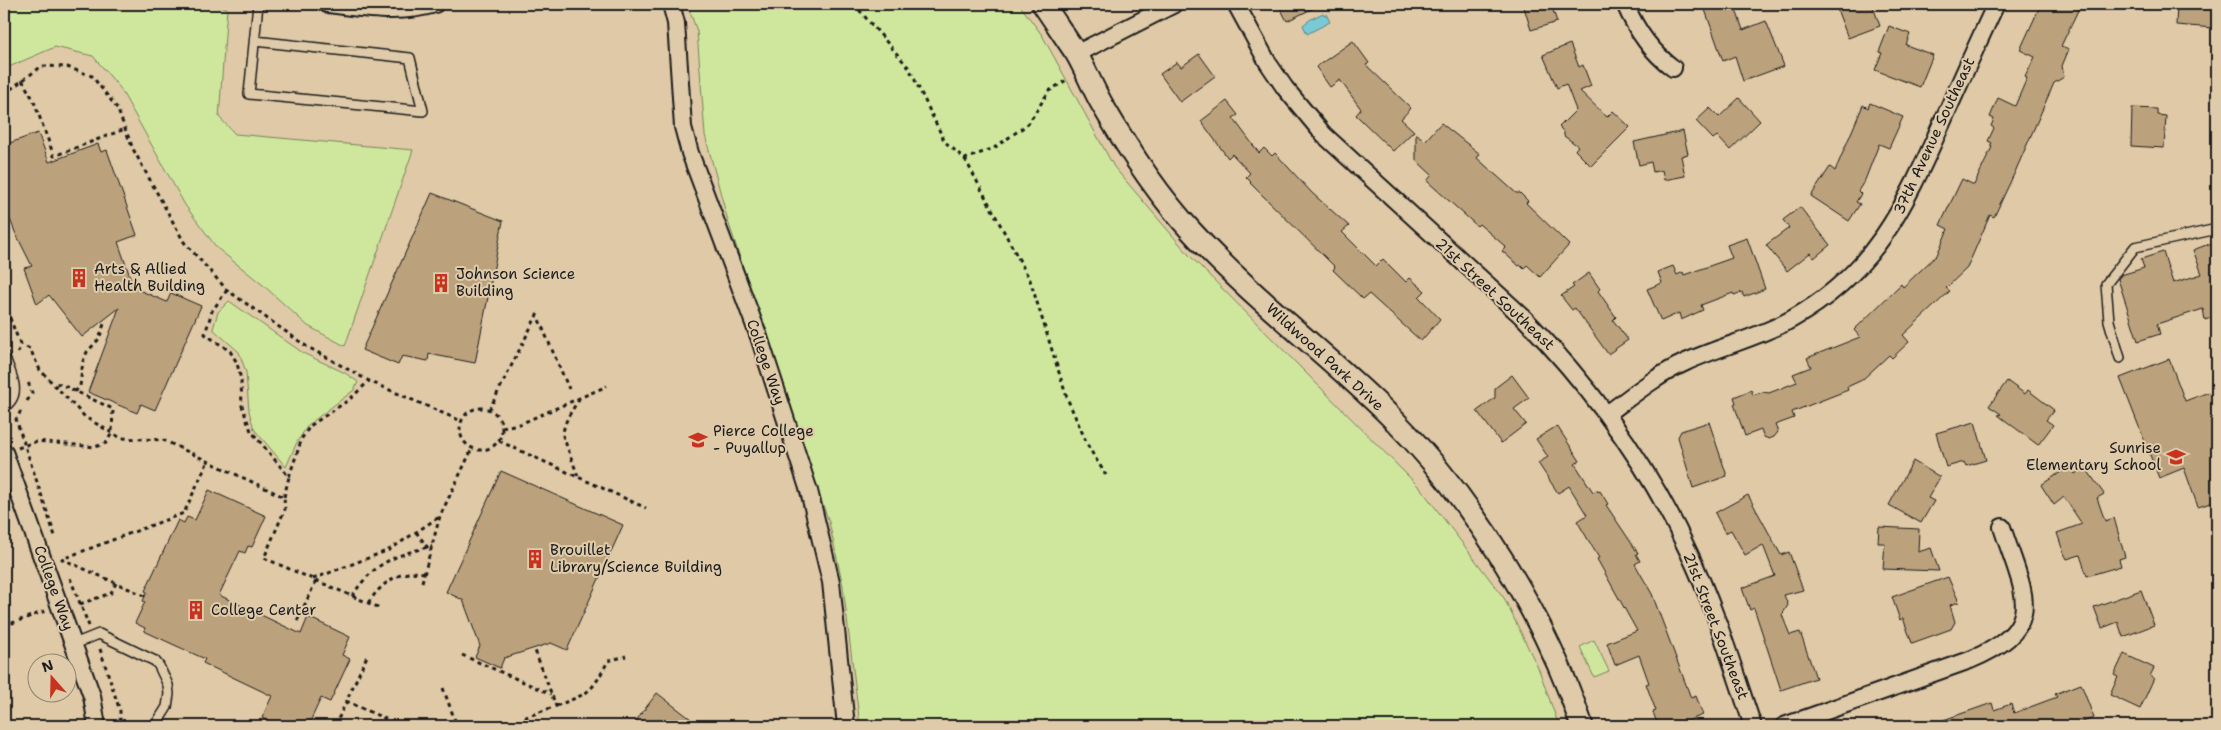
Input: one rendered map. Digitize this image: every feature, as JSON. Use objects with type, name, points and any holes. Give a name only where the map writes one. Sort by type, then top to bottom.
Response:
[{"type":"street","points":[[327,4],[395,11],[412,10],[435,4]]},
{"type":"street","name":"College Way","points":[[671,4],[676,23],[683,127],[697,174],[756,328],[809,491],[831,582],[846,726]]},
{"type":"street","name":"Wildwood Park Drive","points":[[1043,4],[1080,62],[1103,106],[1141,168],[1163,199],[1230,273],[1391,416],[1467,507],[1499,555],[1540,625],[1582,726]]},
{"type":"street","points":[[1080,62],[1174,4]]},
{"type":"street","name":"21st Street Southeast","points":[[1236,4],[1268,63],[1285,88],[1319,129],[1525,319],[1554,348],[1607,414],[1652,481],[1689,552],[1704,588],[1753,726]]},
{"type":"street","points":[[1625,4],[1643,38],[1652,50],[1673,68]]},
{"type":"street","name":"37th Avenue Southeast","points":[[1607,414],[1657,377],[1674,367],[1756,336],[1791,320],[1830,294],[1864,262],[1883,238],[1904,205],[1996,4]]},
{"type":"street","name":"College Way","points":[[4,453],[92,696],[98,726]]},
{"type":"street","points":[[1784,726],[1982,654],[2002,645],[2012,636],[2021,623],[2024,605],[2020,583],[2002,527]]},
{"type":"lane","points":[[254,41],[410,58],[423,111],[249,94],[254,41],[258,4]]},
{"type":"lane","points":[[2120,358],[2109,321],[2106,284],[2135,247],[2217,229]]},
{"type":"lane","points":[[4,355],[15,386],[15,392],[12,400],[4,407]]},
{"type":"lane","points":[[74,644],[99,634],[155,661],[160,666],[168,685],[169,694],[166,707],[155,726]]},
{"type":"path","points":[[854,4],[909,68],[945,142],[965,159],[1030,280],[1067,398],[1090,448],[1106,475]]},
{"type":"path","points":[[965,159],[994,148],[1028,124],[1049,91],[1080,62]]},
{"type":"path","points":[[4,94],[42,66],[66,67],[92,76],[117,108],[152,187],[184,242],[227,290],[306,346],[369,381],[461,421]]},
{"type":"path","points":[[22,80],[33,99],[54,156],[125,129]]},
{"type":"path","points":[[227,290],[212,311],[205,334],[230,351],[237,362],[241,380],[242,406],[251,431],[289,477]]},
{"type":"path","points":[[4,302],[20,344],[18,354],[20,362]]},
{"type":"path","points":[[489,410],[537,315],[569,389]]},
{"type":"path","points":[[75,392],[80,386],[83,361],[87,352],[99,339],[104,324]]},
{"type":"path","points":[[20,344],[30,349],[40,370],[85,417],[120,438],[163,440],[284,497]]},
{"type":"path","points":[[26,378],[32,393],[16,419],[56,542]]},
{"type":"path","points":[[369,381],[350,398],[310,426],[302,438],[284,497],[285,509],[264,558],[380,608]]},
{"type":"path","points":[[4,453],[37,441],[95,447],[106,443],[112,433],[113,409],[60,384],[52,383]]},
{"type":"path","points":[[502,427],[520,424],[607,386]]},
{"type":"path","points":[[578,477],[563,436],[563,430],[564,424],[580,398]]},
{"type":"path","points":[[481,408],[489,410],[496,414],[502,427],[498,440],[487,450],[472,448],[461,437],[461,421],[473,410],[481,408]]},
{"type":"path","points":[[498,440],[646,508]]},
{"type":"path","points":[[422,582],[440,516],[472,448]]},
{"type":"path","points":[[62,560],[184,513],[208,461]]},
{"type":"path","points":[[297,621],[315,580],[389,550],[440,516]]},
{"type":"path","points":[[416,532],[428,548]]},
{"type":"path","points":[[352,596],[364,579],[377,567],[392,558],[432,546]]},
{"type":"path","points":[[59,551],[65,567]]},
{"type":"path","points":[[62,560],[145,596]]},
{"type":"path","points":[[368,603],[383,584],[413,571],[426,573]]},
{"type":"path","points":[[68,575],[107,666],[120,711],[120,726]]},
{"type":"path","points":[[80,604],[111,593],[116,583]]},
{"type":"path","points":[[4,626],[60,606]]},
{"type":"path","points":[[534,648],[556,706]]},
{"type":"path","points":[[462,655],[551,694]]},
{"type":"path","points":[[335,726],[367,656]]},
{"type":"path","points":[[502,726],[588,693],[594,687],[608,661],[626,656]]},
{"type":"path","points":[[443,688],[457,726]]},
{"type":"path","points":[[346,701],[401,726]]},
{"type":"path","points":[[385,726],[393,722]]},
{"type":"green space","points":[[4,4],[188,4],[227,8],[219,117],[235,134],[413,150],[345,346],[308,326],[263,285],[217,248],[185,205],[120,88],[93,56],[55,47],[4,69]]},
{"type":"green space","points":[[687,4],[1019,4],[1042,35],[1114,167],[1189,255],[1421,489],[1504,598],[1539,670],[1559,726],[860,726],[843,586],[829,522],[797,432],[728,221],[705,135],[697,31]]},
{"type":"green space","points":[[229,301],[303,353],[345,373],[358,382],[354,390],[308,425],[297,442],[286,467],[254,429],[249,411],[246,372],[239,352],[213,329],[218,312]]},
{"type":"green space","points":[[1594,640],[1609,671],[1594,677],[1580,647]]},
{"type":"water","points":[[1323,13],[1324,15],[1326,14],[1330,22],[1307,34],[1303,25]]},
{"type":"building","points":[[1278,4],[1322,4],[1287,21]]},
{"type":"building","points":[[1523,4],[1551,4],[1557,22],[1531,30]]},
{"type":"building","points":[[1703,4],[1734,4],[1743,30],[1766,21],[1784,66],[1743,81],[1735,56],[1723,61]]},
{"type":"building","points":[[1835,4],[1872,4],[1880,26],[1848,38]]},
{"type":"building","points":[[2041,4],[2081,4],[2061,46],[2069,49],[2062,66],[2064,77],[2054,83],[1994,217],[1990,215],[1967,268],[1946,288],[1950,291],[1903,335],[1909,342],[1892,358],[1889,355],[1862,380],[1847,387],[1848,390],[1792,412],[1794,418],[1775,425],[1778,432],[1774,437],[1769,439],[1764,437],[1761,430],[1745,436],[1734,404],[1736,403],[1734,397],[1751,390],[1753,395],[1763,392],[1769,393],[1797,382],[1793,374],[1811,367],[1807,358],[1860,337],[1854,330],[1901,284],[1903,287],[1937,255],[1948,229],[1940,225],[1962,179],[1974,185],[1992,147],[1990,146],[1992,143],[1988,141],[1994,128],[1991,126],[1994,119],[1990,117],[1998,98],[2015,106],[2027,78],[2025,77],[2035,57],[2020,50]]},
{"type":"building","points":[[2177,4],[2201,4],[2216,7],[2214,28],[2176,25]]},
{"type":"building","points":[[1889,26],[1910,34],[1906,45],[1933,55],[1920,87],[1875,70],[1882,53],[1879,52]]},
{"type":"building","points":[[1353,41],[1369,63],[1366,65],[1411,108],[1401,119],[1414,131],[1393,151],[1356,115],[1361,109],[1340,80],[1330,87],[1316,67]]},
{"type":"building","points":[[1570,44],[1579,67],[1583,65],[1591,86],[1580,91],[1607,117],[1613,111],[1630,127],[1591,166],[1575,150],[1578,146],[1564,136],[1564,132],[1559,127],[1576,110],[1566,84],[1557,88],[1543,55]]},
{"type":"building","points":[[1199,54],[1215,76],[1180,102],[1160,74],[1177,62],[1181,67]]},
{"type":"building","points":[[1739,98],[1760,121],[1730,150],[1717,136],[1713,139],[1696,121],[1710,108],[1719,117]]},
{"type":"building","points":[[1227,101],[1238,115],[1233,118],[1259,153],[1264,148],[1272,156],[1275,153],[1312,193],[1349,226],[1342,232],[1376,266],[1383,259],[1406,282],[1410,278],[1425,291],[1419,297],[1440,319],[1421,341],[1369,294],[1363,299],[1333,270],[1335,267],[1250,183],[1246,177],[1250,173],[1232,154],[1228,158],[1201,121]]},
{"type":"building","points":[[1870,103],[1903,117],[1889,148],[1879,144],[1865,180],[1858,191],[1861,194],[1856,202],[1860,204],[1849,221],[1811,196],[1830,167],[1835,171],[1863,105],[1868,108]]},
{"type":"building","points":[[2132,108],[2157,109],[2157,115],[2166,116],[2164,148],[2131,146]]},
{"type":"building","points":[[1441,123],[1480,154],[1477,158],[1516,193],[1520,193],[1528,201],[1526,203],[1569,245],[1540,277],[1527,265],[1524,268],[1521,265],[1519,266],[1502,251],[1506,247],[1479,224],[1477,226],[1427,181],[1432,175],[1416,160],[1416,133],[1425,141]]},
{"type":"building","points":[[1683,131],[1688,154],[1681,156],[1685,176],[1664,180],[1662,170],[1653,172],[1651,162],[1639,165],[1634,142]]},
{"type":"building","name":"Arts & Allied Health Building","points":[[38,133],[49,162],[98,144],[101,152],[107,150],[137,235],[118,242],[134,288],[167,302],[171,293],[201,306],[155,410],[141,404],[137,413],[88,392],[119,308],[82,337],[49,295],[37,304],[24,268],[32,266],[4,204],[4,145]]},
{"type":"building","name":"Johnson Science Building","points":[[432,193],[503,221],[475,363],[429,354],[428,361],[402,356],[398,365],[362,350]]},
{"type":"building","points":[[1800,207],[1830,245],[1814,258],[1810,253],[1787,271],[1766,245],[1789,228],[1783,220]]},
{"type":"building","points":[[1747,238],[1765,289],[1744,297],[1742,292],[1734,295],[1733,293],[1701,305],[1703,310],[1681,320],[1679,313],[1661,321],[1647,289],[1662,283],[1658,272],[1673,266],[1677,275],[1683,272],[1684,275],[1732,258],[1727,245]]},
{"type":"building","points":[[2217,241],[2217,316],[2205,320],[2203,309],[2157,324],[2160,334],[2138,341],[2118,279],[2121,275],[2144,268],[2141,259],[2163,252],[2173,283],[2202,274],[2193,250]]},
{"type":"building","points":[[1589,273],[1600,289],[1598,291],[1616,317],[1613,320],[1628,340],[1608,354],[1575,308],[1572,310],[1561,296],[1574,287],[1572,285]]},
{"type":"building","name":"Sunrise Elementary School","points":[[2169,359],[2185,401],[2217,389],[2217,501],[2198,507],[2184,468],[2159,478],[2120,378]]},
{"type":"building","points":[[1512,375],[1529,398],[1514,409],[1526,424],[1501,443],[1477,411],[1495,398],[1495,388]]},
{"type":"building","points":[[2007,381],[2025,394],[2028,390],[2054,410],[2046,420],[2053,425],[2038,445],[1989,406]]},
{"type":"building","points":[[1709,422],[1727,476],[1693,488],[1678,437],[1681,431]]},
{"type":"building","points":[[1975,422],[1986,460],[1966,466],[1964,462],[1946,467],[1936,433]]},
{"type":"building","points":[[1557,426],[1580,461],[1575,464],[1593,492],[1600,491],[1608,504],[1606,505],[1638,553],[1636,554],[1640,561],[1635,564],[1652,594],[1691,698],[1696,696],[1703,715],[1675,726],[1658,726],[1653,712],[1656,711],[1646,684],[1649,683],[1639,655],[1615,665],[1607,643],[1637,631],[1597,559],[1599,558],[1577,521],[1587,515],[1569,486],[1558,493],[1538,463],[1548,457],[1536,439]]},
{"type":"building","points":[[1913,461],[1940,477],[1928,498],[1934,501],[1921,523],[1889,505]]},
{"type":"building","points":[[2070,466],[2075,474],[2085,467],[2104,494],[2097,498],[2105,521],[2114,518],[2125,557],[2119,559],[2121,566],[2087,576],[2080,555],[2067,559],[2057,533],[2082,524],[2064,497],[2054,505],[2041,485]]},
{"type":"building","name":"Brouillet Library/Science Building","points":[[501,471],[623,525],[567,650],[551,643],[504,658],[500,668],[475,657],[480,646],[463,600],[446,592]]},
{"type":"building","name":"College Center","points":[[209,490],[266,516],[252,547],[248,546],[245,553],[240,551],[219,595],[301,634],[308,617],[350,637],[342,655],[350,659],[330,702],[321,698],[308,726],[279,726],[262,718],[272,696],[203,663],[205,659],[144,631],[145,628],[135,623],[145,602],[143,601],[147,592],[145,591],[178,520],[184,523],[187,517],[195,520]]},
{"type":"building","points":[[1748,495],[1781,555],[1789,552],[1803,590],[1784,595],[1788,605],[1782,615],[1790,635],[1800,632],[1816,678],[1781,690],[1754,608],[1750,610],[1742,588],[1775,576],[1763,545],[1745,555],[1731,530],[1725,533],[1715,513]]},
{"type":"building","points":[[1879,527],[1919,529],[1918,552],[1931,548],[1939,571],[1883,569],[1885,543],[1878,543]]},
{"type":"building","points":[[1948,577],[1959,602],[1950,605],[1955,622],[1951,629],[1912,643],[1903,618],[1900,620],[1892,597]]},
{"type":"building","points":[[2141,590],[2154,625],[2123,637],[2118,622],[2102,628],[2094,607]]},
{"type":"building","points":[[2124,654],[2154,668],[2150,676],[2154,678],[2140,709],[2110,695],[2118,677],[2114,675]]},
{"type":"building","points":[[2081,684],[2094,718],[2071,726],[1932,726],[1932,724],[1992,703],[1994,710],[2011,704],[2014,713],[2057,697],[2055,694]]},
{"type":"building","points":[[657,693],[700,726],[632,726]]},
{"type":"place","name":"Arts & Allied Health Building","points":[[79,278]]},
{"type":"place","name":"Johnson Science Building","points":[[441,283]]},
{"type":"place","name":"Pierce College - Puyallup","points":[[698,440]]},
{"type":"place","name":"Sunrise Elementary School","points":[[2176,457]]},
{"type":"place","name":"Brouillet Library/Science Building","points":[[535,559]]},
{"type":"place","name":"College Center","points":[[196,610]]}]
